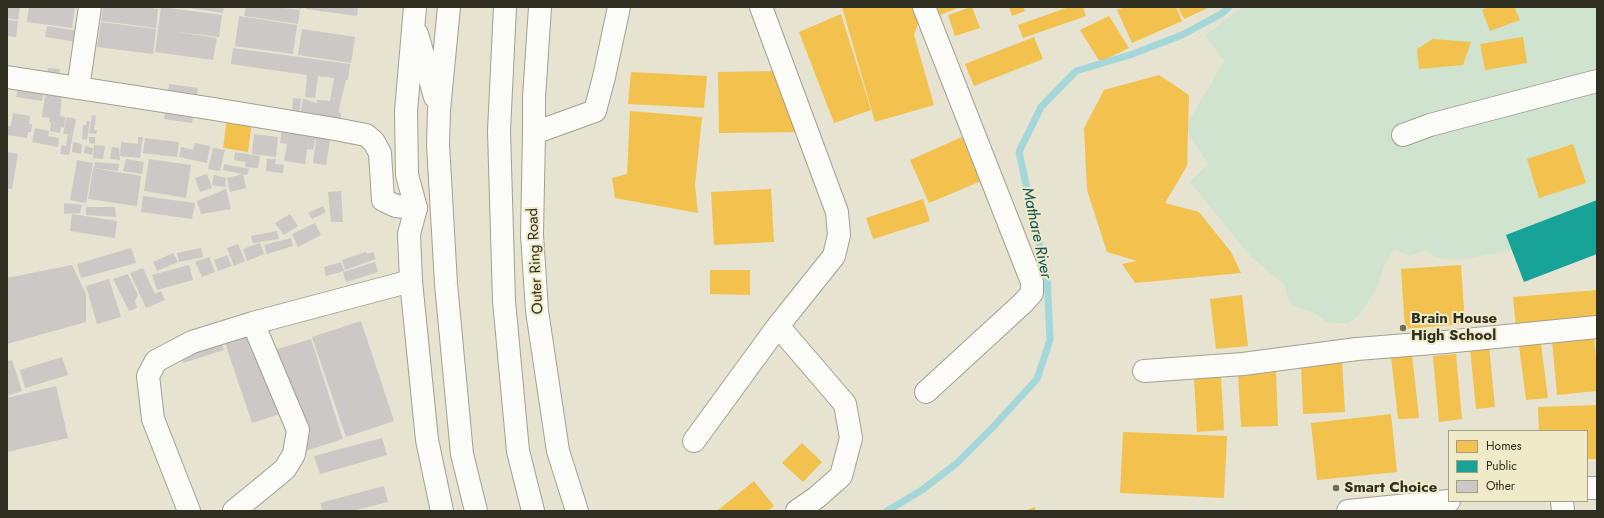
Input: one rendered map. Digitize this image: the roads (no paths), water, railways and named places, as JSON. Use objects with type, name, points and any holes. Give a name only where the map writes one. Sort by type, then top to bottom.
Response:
[{"type":"street","points":[[78,88],[90,7]]},
{"type":"street","points":[[449,7],[439,110],[438,145],[452,361],[462,454],[476,511]]},
{"type":"street","name":"Outer Ring Road","points":[[505,7],[499,131],[505,309],[518,451],[533,511]]},
{"type":"street","name":"Outer Ring Road","points":[[540,7],[534,98],[532,235],[537,311],[558,451],[577,511]]},
{"type":"street","points":[[534,133],[595,111],[619,7]]},
{"type":"street","points":[[694,441],[778,326],[834,256],[839,235],[837,212],[762,7]]},
{"type":"street","points":[[924,7],[1032,282],[1032,293],[1023,303],[926,392]]},
{"type":"street","points":[[414,14],[439,110]]},
{"type":"street","points":[[414,14],[406,111],[407,175],[416,208],[409,234],[411,281],[427,440],[442,511]]},
{"type":"street","points":[[7,77],[335,128],[366,135],[374,142],[380,153],[383,200],[396,206],[416,208]]},
{"type":"street","points":[[1403,135],[1430,126],[1597,81]]},
{"type":"street","points":[[189,511],[153,419],[148,376],[156,361],[192,342],[253,323],[411,281]]},
{"type":"street","points":[[234,511],[285,469],[294,454],[298,430],[253,323]]},
{"type":"street","points":[[778,326],[845,404],[851,438],[841,476],[816,498],[797,511]]},
{"type":"street","points":[[1144,371],[1243,364],[1357,349],[1597,327]]},
{"type":"street","points":[[1348,511],[1448,501]]},
{"type":"waterway","name":"Mathare River","points":[[887,511],[922,490],[957,463],[993,427],[1037,379],[1050,340],[1047,275],[1019,152],[1041,107],[1076,71],[1130,55],[1182,35],[1221,14],[1229,7]]},
{"type":"place","name":"Brain House High School","points":[[1403,328]]},
{"type":"place","name":"Smart Choice","points":[[1336,488]]}]
